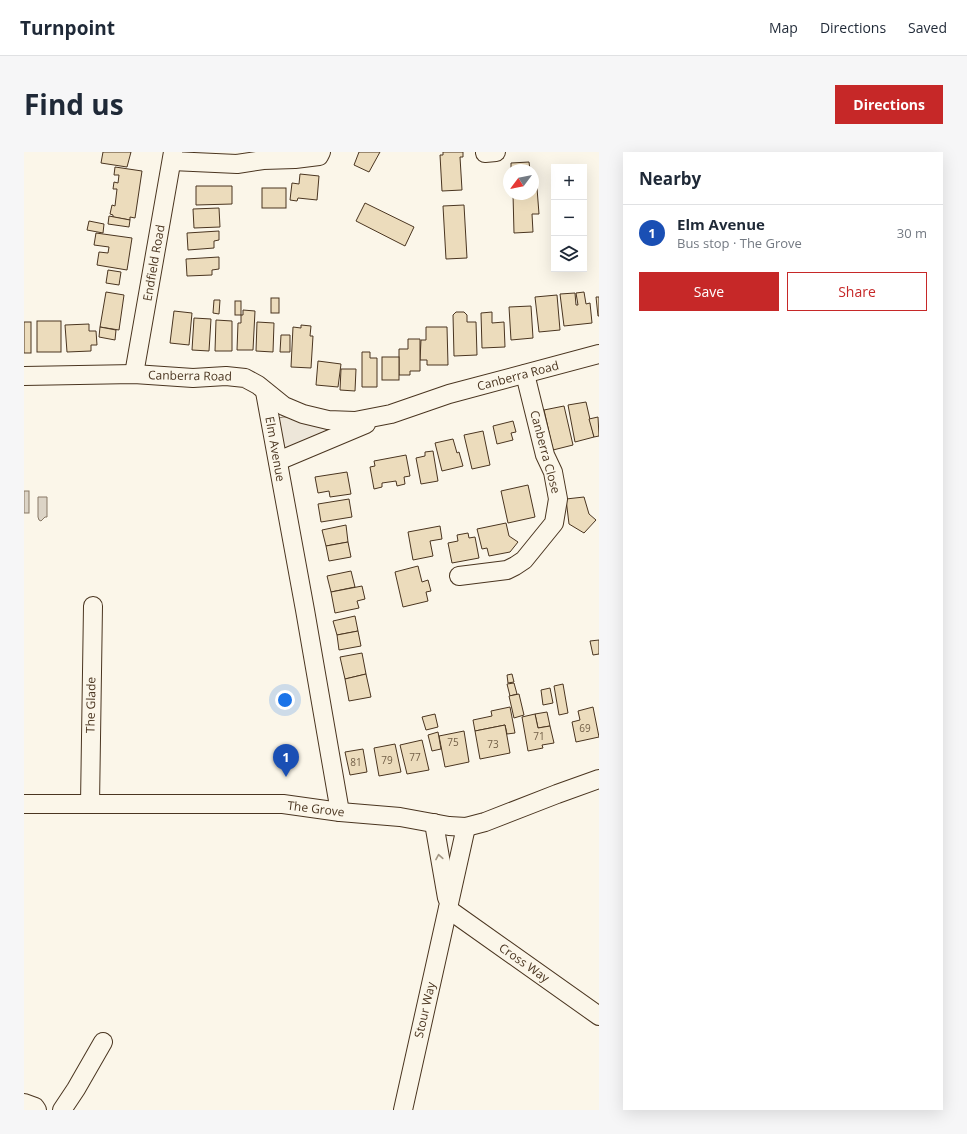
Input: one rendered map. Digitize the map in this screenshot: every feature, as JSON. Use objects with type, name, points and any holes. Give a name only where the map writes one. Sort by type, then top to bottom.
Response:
[{"type":"street","points":[[172,157],[237,164],[263,160],[295,159],[319,156],[321,152]]},
{"type":"street","name":"Endfield Road","points":[[134,374],[172,157]]},
{"type":"street","name":"Canberra Road","points":[[278,461],[391,414],[449,394],[599,354]]},
{"type":"street","name":"Canberra Road","points":[[24,376],[134,374],[192,378],[226,376],[245,378],[258,385],[284,406],[303,414],[328,420],[355,421],[391,414]]},
{"type":"street","name":"Canberra Close","points":[[459,576],[507,570],[524,560],[554,523],[558,499],[553,472],[545,455],[525,374]]},
{"type":"street","name":"Elm Avenue","points":[[265,392],[340,812]]},
{"type":"street","name":"The Glade","points":[[90,804],[93,606]]},
{"type":"street","name":"The Grove","points":[[24,804],[283,804],[340,812],[400,817],[449,826],[466,826],[485,822],[599,779]]},
{"type":"street","name":"Stour Way","points":[[434,823],[448,909]]},
{"type":"street","name":"Stour Way","points":[[403,1110],[466,826]]},
{"type":"street","name":"Cross Way","points":[[448,909],[599,1016]]},
{"type":"street","points":[[62,1110],[103,1042]]},
{"type":"street","points":[[24,1103],[34,1106],[37,1110]]},
{"type":"shaded area","points":[[288,417],[327,428],[327,430],[286,448],[283,445],[279,418]]},
{"type":"shaded area","points":[[24,491],[29,491],[29,513],[24,513]]},
{"type":"shaded area","points":[[38,497],[47,497],[47,517],[41,521],[38,517]]},
{"type":"building","points":[[103,152],[131,152],[127,167],[101,163]]},
{"type":"building","points":[[359,152],[380,152],[369,172],[354,165]]},
{"type":"building","points":[[443,152],[463,152],[463,157],[460,157],[462,190],[442,191],[440,155],[443,155]]},
{"type":"building","points":[[529,162],[529,164],[511,164]]},
{"type":"building","points":[[115,167],[142,171],[135,218],[130,217],[130,220],[113,217],[113,215],[110,214],[112,205],[115,206],[117,189],[113,189],[114,182],[118,183],[119,175],[114,175]]},
{"type":"building","points":[[300,174],[319,176],[317,200],[298,198],[297,201],[290,200],[292,183],[299,184]]},
{"type":"building","points":[[196,186],[232,186],[232,204],[196,205]]},
{"type":"building","points":[[262,188],[286,188],[286,208],[262,208]]},
{"type":"building","points":[[513,200],[538,200],[539,214],[532,214],[533,232],[514,233]]},
{"type":"building","points":[[365,203],[414,227],[405,246],[356,221]]},
{"type":"building","points":[[464,205],[467,258],[446,259],[443,206]]},
{"type":"building","points":[[219,208],[220,227],[194,228],[193,209]]},
{"type":"building","points":[[109,216],[130,220],[129,227],[108,224]]},
{"type":"building","points":[[89,221],[104,224],[103,233],[87,230]]},
{"type":"building","points":[[219,231],[219,240],[214,241],[214,248],[188,250],[187,233]]},
{"type":"building","points":[[96,233],[132,238],[127,270],[97,265],[99,252],[108,253],[109,247],[94,245]]},
{"type":"building","points":[[219,257],[219,269],[212,270],[212,275],[187,276],[186,259]]},
{"type":"building","points":[[108,270],[121,272],[119,285],[106,283]]},
{"type":"building","points":[[106,292],[124,295],[119,330],[100,327]]},
{"type":"building","points":[[584,292],[586,304],[590,303],[592,323],[564,326],[560,294],[575,293],[576,305],[578,305],[576,293]]},
{"type":"building","points":[[557,295],[560,330],[539,332],[535,297]]},
{"type":"building","points":[[596,297],[599,297],[599,316],[598,316]]},
{"type":"building","points":[[271,298],[279,298],[279,313],[271,313]]},
{"type":"building","points":[[214,300],[220,300],[219,314],[213,313]]},
{"type":"building","points":[[235,301],[241,301],[241,315],[235,315]]},
{"type":"building","points":[[531,306],[533,338],[511,340],[509,307]]},
{"type":"building","points":[[243,310],[255,311],[253,350],[237,350],[238,323],[241,323],[241,315],[243,315]]},
{"type":"building","points":[[174,311],[192,313],[189,345],[170,343]]},
{"type":"building","points":[[456,312],[464,312],[467,315],[467,322],[476,322],[477,355],[454,356],[453,315]]},
{"type":"building","points":[[492,312],[492,323],[504,322],[505,347],[482,348],[481,313]]},
{"type":"building","points":[[194,318],[211,319],[209,351],[192,350]]},
{"type":"building","points":[[216,320],[232,321],[232,351],[215,351]]},
{"type":"building","points":[[37,321],[61,321],[61,352],[37,352]]},
{"type":"building","points":[[24,322],[31,322],[31,353],[24,353]]},
{"type":"building","points":[[257,322],[274,323],[273,352],[256,351]]},
{"type":"building","points":[[89,324],[89,331],[96,331],[97,345],[91,345],[91,351],[67,352],[65,325]]},
{"type":"building","points":[[301,325],[311,326],[310,336],[313,336],[311,368],[291,367],[293,327],[301,328]]},
{"type":"building","points":[[100,327],[116,330],[115,340],[99,337]]},
{"type":"building","points":[[426,327],[447,327],[448,365],[427,365],[427,360],[420,360],[421,340],[426,340]]},
{"type":"building","points":[[281,335],[290,335],[290,352],[280,352]]},
{"type":"building","points":[[408,339],[420,339],[420,371],[410,371],[410,375],[399,375],[399,349],[408,349]]},
{"type":"building","points":[[362,352],[370,352],[370,358],[377,358],[377,387],[362,387]]},
{"type":"building","points":[[382,357],[399,357],[399,380],[382,380]]},
{"type":"building","points":[[318,361],[341,364],[338,387],[316,385]]},
{"type":"building","points":[[341,369],[356,369],[355,391],[340,390]]},
{"type":"building","points":[[586,402],[594,437],[575,442],[568,405]]},
{"type":"building","points":[[564,406],[573,445],[553,450],[544,410]]},
{"type":"building","points":[[598,417],[599,436],[594,437],[589,419]]},
{"type":"building","points":[[513,421],[516,432],[511,433],[513,440],[497,444],[493,426]]},
{"type":"building","points":[[483,431],[490,465],[472,469],[464,435]]},
{"type":"building","points":[[453,439],[463,466],[442,471],[435,443]]},
{"type":"building","points":[[433,451],[438,481],[421,484],[416,458],[425,456],[425,452]]},
{"type":"building","points":[[406,455],[410,476],[404,477],[405,484],[397,486],[396,481],[382,483],[382,487],[374,489],[370,467],[375,466],[374,461]]},
{"type":"building","points":[[347,472],[351,494],[330,497],[329,491],[318,493],[315,477]]},
{"type":"building","points":[[528,485],[535,517],[508,523],[501,491]]},
{"type":"building","points":[[584,497],[589,514],[596,520],[584,533],[569,524],[566,499]]},
{"type":"building","points":[[349,499],[352,517],[321,522],[318,504]]},
{"type":"building","points":[[506,523],[509,536],[518,542],[510,552],[489,556],[487,548],[482,549],[477,529]]},
{"type":"building","points":[[346,525],[348,542],[326,546],[322,530]]},
{"type":"building","points":[[440,526],[442,539],[430,541],[433,556],[413,560],[408,532]]},
{"type":"building","points":[[468,533],[469,538],[475,537],[479,558],[452,563],[448,543],[458,541],[457,535]]},
{"type":"building","points":[[348,542],[351,557],[329,561],[326,546]]},
{"type":"building","points":[[418,566],[422,582],[428,580],[431,591],[426,592],[428,601],[403,607],[395,572]]},
{"type":"building","points":[[351,571],[355,587],[331,592],[327,576]]},
{"type":"building","points":[[362,586],[365,599],[357,601],[359,608],[335,613],[331,592]]},
{"type":"building","points":[[355,616],[358,631],[337,635],[333,621]]},
{"type":"building","points":[[358,631],[361,646],[339,650],[337,635]]},
{"type":"building","points":[[599,640],[599,654],[593,655],[590,641]]},
{"type":"building","points":[[362,653],[366,674],[345,679],[340,657]]},
{"type":"building","points":[[366,674],[371,697],[349,701],[345,679]]},
{"type":"building","points":[[512,674],[514,682],[508,683],[507,675]]},
{"type":"building","points":[[514,683],[517,694],[510,696],[507,684]]},
{"type":"building","points":[[563,684],[568,713],[559,715],[554,686]]},
{"type":"building","points":[[550,688],[553,703],[543,705],[541,690]]},
{"type":"building","points":[[519,694],[524,715],[514,718],[509,696]]},
{"type":"building","points":[[510,707],[515,733],[507,734],[505,725],[475,731],[473,720],[492,716],[491,711]]},
{"type":"building","points":[[593,707],[599,737],[576,742],[572,722],[580,720],[578,711]]},
{"type":"building","points":[[547,712],[550,726],[538,728],[535,714]]},
{"type":"building","points":[[435,714],[438,727],[426,730],[422,717]]},
{"type":"building","points":[[535,714],[538,728],[550,726],[554,743],[542,745],[543,748],[528,751],[522,717]]},
{"type":"building","points":[[505,725],[510,753],[480,759],[475,731]]},
{"type":"building","points":[[464,731],[469,762],[445,767],[439,736]]},
{"type":"building","points":[[438,732],[441,749],[432,751],[428,735]]},
{"type":"building","points":[[422,740],[429,770],[407,774],[400,745]]},
{"type":"building","points":[[395,744],[401,772],[379,776],[374,748]]},
{"type":"building","points":[[363,749],[367,772],[350,775],[345,752]]},
{"type":"place","name":"Elm Avenue","points":[[286,777]]}]
